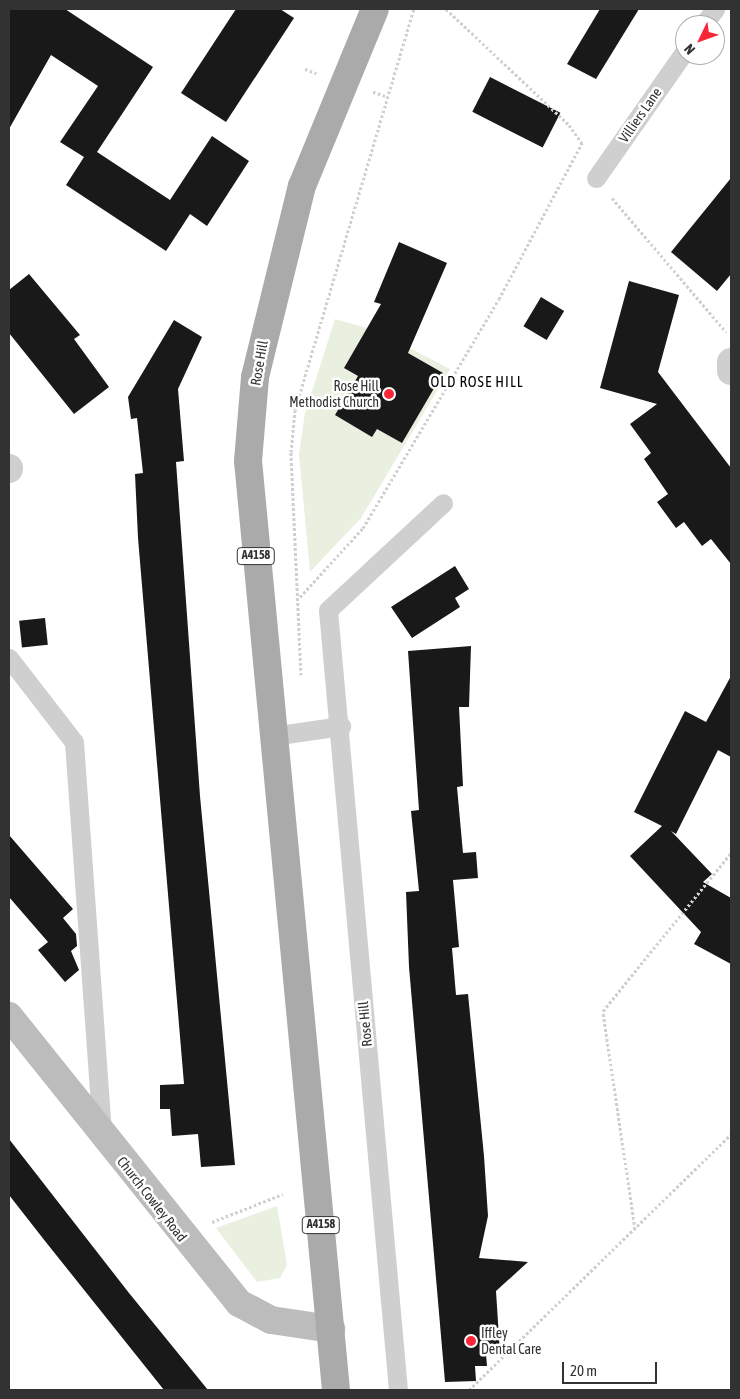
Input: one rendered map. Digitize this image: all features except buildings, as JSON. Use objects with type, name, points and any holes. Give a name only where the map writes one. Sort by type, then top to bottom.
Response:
[{"type":"main road","name":"Rose Hill","points":[[331,1329],[272,736],[248,461],[255,377],[302,186],[375,9]]},
{"type":"main road","name":"Church Cowley Road","points":[[9,1016],[180,1234],[239,1303],[255,1314],[331,1329]]},
{"type":"main road","name":"A4158","points":[[331,1329],[336,1390]]},
{"type":"street","points":[[731,362],[731,371]]},
{"type":"lane","name":"Villiers Lane","points":[[596,178],[675,65]]},
{"type":"lane","name":"Rose Hill","points":[[398,1390],[341,726],[328,610],[444,503]]},
{"type":"lane","points":[[9,658],[74,742],[103,1137]]},
{"type":"lane","points":[[272,736],[341,726]]},
{"type":"path","points":[[301,682],[300,598],[291,452],[295,410],[414,9]]},
{"type":"path","points":[[446,9],[569,125],[582,143],[596,178],[731,338]]},
{"type":"path","points":[[300,598],[363,528],[499,299],[582,143]]},
{"type":"path","points":[[636,1229],[603,1011],[731,853]]},
{"type":"path","points":[[469,1390],[636,1229],[731,1134]]},
{"type":"path","points":[[180,1234],[283,1194]]},
{"type":"green space","points":[[335,319],[375,330],[450,369],[361,518],[310,572],[299,454],[305,413]]},
{"type":"green space","points":[[277,1206],[287,1265],[280,1278],[257,1282],[216,1228]]},
{"type":"place","name":"Rose Hill Methodist Church","points":[[389,394]]},
{"type":"place","name":"Iffley Dental Care","points":[[471,1341]]},
{"type":"district","name":"OLD ROSE HILL","points":[[477,382]]}]
